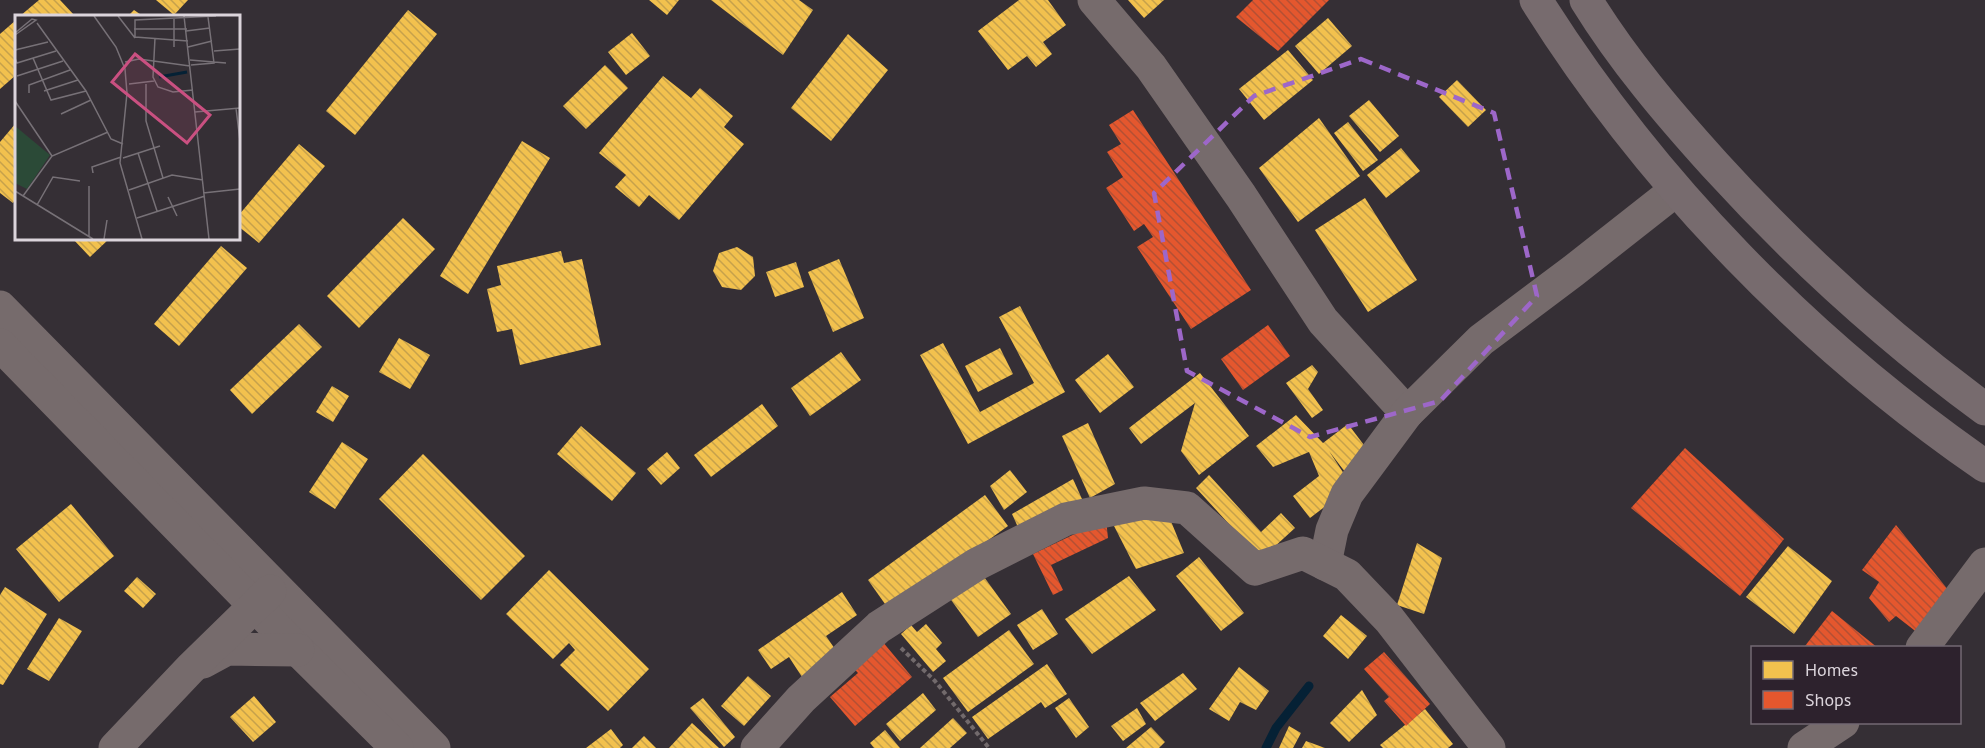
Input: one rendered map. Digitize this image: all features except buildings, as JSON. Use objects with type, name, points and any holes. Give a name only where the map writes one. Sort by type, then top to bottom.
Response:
[{"type":"main road","points":[[1536,0],[1564,46],[1631,137],[1676,190],[1767,286],[1848,360],[1931,429],[1985,466]]},
{"type":"main road","points":[[1586,0],[1598,20],[1664,109],[1761,216],[1849,300],[1936,373],[1985,409]]},
{"type":"street","points":[[1094,0],[1151,67],[1242,196],[1323,321],[1407,413]]},
{"type":"street","points":[[1325,564],[1332,530],[1347,494],[1407,413],[1481,339],[1573,271],[1676,190]]},
{"type":"street","points":[[0,307],[265,595],[298,650],[397,748]]},
{"type":"street","points":[[0,345],[265,595],[434,748]]},
{"type":"street","points":[[757,748],[801,699],[879,627],[977,564],[1066,519],[1144,503],[1187,508],[1255,569],[1303,553],[1347,575],[1389,619],[1490,748]]},
{"type":"street","points":[[1924,646],[1985,564]]},
{"type":"street","points":[[115,748],[265,595]]},
{"type":"street","points":[[190,669],[227,649],[298,650]]},
{"type":"street","points":[[1804,748],[1841,724]]},
{"type":"path","points":[[879,627],[935,681],[989,748]]},
{"type":"highlighted area","points":[[1361,59],[1494,113],[1537,296],[1440,401],[1310,437],[1187,371],[1154,193],[1254,96]]},
{"type":"waterway","points":[[1266,748],[1276,728],[1309,686]]}]
